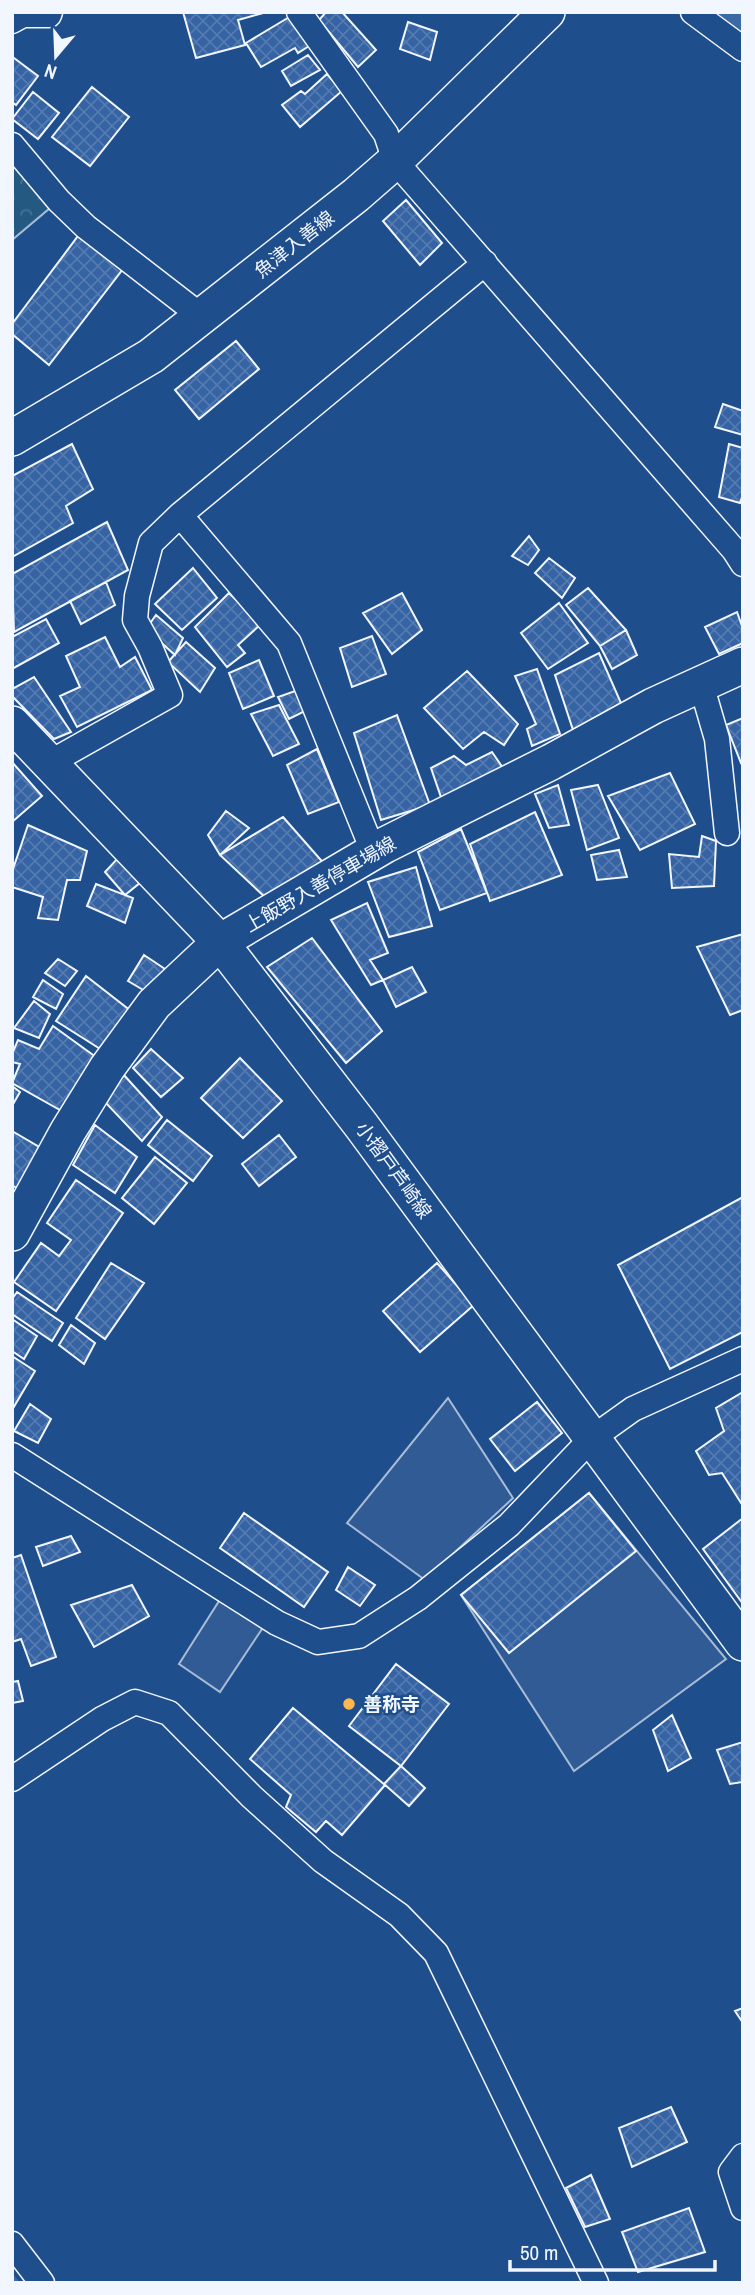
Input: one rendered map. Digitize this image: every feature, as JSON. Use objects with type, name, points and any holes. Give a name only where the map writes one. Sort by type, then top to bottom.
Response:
[{"type":"main road","name":"魚津入善線","points":[[12,438],[151,356],[356,195],[395,161],[547,12]]},
{"type":"main road","name":"上飯野入善停車場線","points":[[12,1233],[68,1131],[107,1068],[154,1004],[220,942],[373,851],[551,762],[653,706],[743,665]]},
{"type":"main road","name":"小摺戸芦崎線","points":[[12,724],[220,942],[362,1125],[743,1643]]},
{"type":"street","points":[[12,21],[23,15],[49,15],[50,12]]},
{"type":"street","points":[[299,12],[386,134],[395,161],[734,550],[743,565]]},
{"type":"street","points":[[693,12],[743,48]]},
{"type":"street","points":[[12,145],[59,201],[86,227],[201,316]]},
{"type":"street","points":[[51,762],[170,695],[150,647],[135,620],[137,596],[151,544],[180,515],[485,263]]},
{"type":"street","points":[[180,515],[289,643],[373,851]]},
{"type":"street","points":[[701,684],[717,739],[727,833]]},
{"type":"street","points":[[12,1455],[276,1623],[318,1642],[359,1636],[418,1598],[509,1525],[591,1439],[633,1409],[743,1359]]},
{"type":"street","points":[[12,1779],[102,1719],[135,1702],[169,1713],[251,1797],[323,1861],[399,1915],[436,1952],[596,2283]]},
{"type":"street","points":[[743,2156],[732,2172],[743,2208]]},
{"type":"street","points":[[12,2244],[42,2283]]},
{"type":"green space","points":[[12,161],[50,208],[12,240]]},
{"type":"shaded area","points":[[448,1398],[513,1498],[425,1580],[347,1523]]},
{"type":"shaded area","points":[[589,1493],[726,1659],[574,1771],[461,1595]]},
{"type":"shaded area","points":[[221,1598],[264,1626],[220,1692],[179,1664]]},
{"type":"building","points":[[183,12],[267,12],[238,20],[245,45],[196,58]]},
{"type":"building","points":[[326,12],[342,12],[376,50],[358,67],[319,20]]},
{"type":"building","points":[[291,16],[309,46],[298,53],[295,48],[261,67],[246,43]]},
{"type":"building","points":[[408,22],[437,32],[430,60],[400,49]]},
{"type":"building","points":[[308,55],[320,70],[291,86],[282,71]]},
{"type":"building","points":[[14,58],[38,76],[16,105],[12,102]]},
{"type":"building","points":[[327,74],[342,91],[300,127],[282,105],[301,91],[305,94]]},
{"type":"building","points":[[92,87],[129,117],[90,166],[52,137]]},
{"type":"building","points":[[33,92],[59,113],[38,139],[12,119]]},
{"type":"building","points":[[406,200],[442,243],[420,265],[383,221]]},
{"type":"building","points":[[78,236],[123,269],[49,365],[12,334],[12,324]]},
{"type":"building","points":[[236,341],[259,369],[199,419],[175,390]]},
{"type":"building","points":[[723,404],[743,411],[743,435],[715,427]]},
{"type":"building","points":[[72,444],[93,489],[66,506],[73,523],[12,557],[12,476]]},
{"type":"building","points":[[729,444],[743,448],[743,494],[740,503],[719,497]]},
{"type":"building","points":[[107,522],[128,570],[14,632],[12,574]]},
{"type":"building","points":[[529,536],[539,550],[528,565],[512,556]]},
{"type":"building","points":[[549,558],[575,578],[562,598],[535,573]]},
{"type":"building","points":[[193,568],[217,598],[182,630],[155,604]]},
{"type":"building","points":[[106,582],[115,605],[81,624],[70,601]]},
{"type":"building","points":[[588,588],[626,630],[600,646],[566,605]]},
{"type":"building","points":[[229,593],[261,624],[238,645],[245,653],[227,667],[195,627]]},
{"type":"building","points":[[402,593],[422,630],[392,654],[363,613]]},
{"type":"building","points":[[559,603],[588,643],[548,669],[521,633]]},
{"type":"building","points":[[737,612],[743,629],[743,643],[719,654],[705,627]]},
{"type":"building","points":[[156,615],[183,638],[175,655],[146,629]]},
{"type":"building","points":[[46,619],[59,643],[12,669],[12,637]]},
{"type":"building","points":[[626,630],[637,655],[612,669],[600,646]]},
{"type":"building","points":[[372,636],[386,674],[352,687],[340,648]]},
{"type":"building","points":[[105,637],[120,667],[135,657],[152,690],[77,727],[60,696],[80,687],[66,656]]},
{"type":"building","points":[[186,642],[215,668],[200,692],[168,662]]},
{"type":"building","points":[[599,653],[621,703],[573,730],[555,675]]},
{"type":"building","points":[[259,660],[274,696],[243,709],[229,673]]},
{"type":"building","points":[[537,669],[560,734],[532,746],[527,729],[536,724],[515,676]]},
{"type":"building","points":[[467,671],[518,724],[504,745],[484,732],[463,749],[424,708]]},
{"type":"building","points":[[34,677],[71,732],[54,739],[12,696],[12,689]]},
{"type":"building","points":[[298,690],[305,711],[289,719],[278,697]]},
{"type":"building","points":[[279,705],[299,744],[273,756],[251,714]]},
{"type":"building","points":[[397,715],[430,805],[381,820],[354,733]]},
{"type":"building","points":[[743,718],[743,762],[741,763],[726,725]]},
{"type":"building","points":[[317,749],[339,802],[308,814],[287,765]]},
{"type":"building","points":[[492,752],[505,771],[443,803],[431,768],[454,756],[466,765]]},
{"type":"building","points":[[12,762],[42,796],[12,822]]},
{"type":"building","points":[[670,773],[695,824],[640,850],[608,796]]},
{"type":"building","points":[[558,785],[569,825],[549,828],[535,794]]},
{"type":"building","points":[[598,785],[619,838],[587,850],[571,790]]},
{"type":"building","points":[[226,811],[249,828],[220,855],[208,835]]},
{"type":"building","points":[[535,812],[562,875],[490,901],[470,844]]},
{"type":"building","points":[[283,817],[327,867],[267,899],[220,855]]},
{"type":"building","points":[[28,825],[87,851],[80,880],[67,880],[58,920],[38,918],[43,897],[12,887],[12,872]]},
{"type":"building","points":[[461,829],[487,893],[440,910],[418,852]]},
{"type":"building","points":[[702,836],[716,841],[714,886],[672,888],[669,854],[699,857]]},
{"type":"building","points":[[619,850],[627,877],[597,880],[591,855]]},
{"type":"building","points":[[120,856],[141,882],[125,895],[105,872]]},
{"type":"building","points":[[416,867],[432,926],[389,937],[368,882]]},
{"type":"building","points":[[96,884],[133,898],[125,923],[87,906]]},
{"type":"building","points":[[367,903],[388,953],[370,960],[383,980],[371,985],[331,920]]},
{"type":"building","points":[[743,934],[743,1010],[730,1015],[697,947]]},
{"type":"building","points":[[312,938],[382,1031],[346,1063],[267,967]]},
{"type":"building","points":[[144,955],[165,969],[150,994],[128,981]]},
{"type":"building","points":[[58,959],[77,971],[65,986],[45,973]]},
{"type":"building","points":[[412,967],[426,992],[396,1007],[383,980]]},
{"type":"building","points":[[86,976],[136,1015],[105,1052],[56,1021]]},
{"type":"building","points":[[43,980],[63,994],[56,1009],[33,997]]},
{"type":"building","points":[[34,1001],[50,1014],[39,1038],[14,1028]]},
{"type":"building","points":[[53,1026],[100,1060],[67,1114],[12,1083],[20,1064],[12,1062],[12,1054],[18,1040],[39,1049]]},
{"type":"building","points":[[151,1049],[183,1078],[161,1097],[133,1068]]},
{"type":"building","points":[[240,1058],[282,1101],[243,1138],[201,1098]]},
{"type":"building","points":[[123,1074],[162,1117],[142,1141],[104,1101]]},
{"type":"building","points":[[12,1086],[20,1092],[12,1106]]},
{"type":"building","points":[[167,1120],[212,1156],[193,1181],[148,1145]]},
{"type":"building","points":[[95,1125],[137,1157],[115,1193],[73,1165]]},
{"type":"building","points":[[12,1131],[46,1151],[24,1193],[12,1185]]},
{"type":"building","points":[[279,1135],[296,1157],[259,1186],[242,1164]]},
{"type":"building","points":[[155,1157],[187,1183],[154,1224],[122,1198]]},
{"type":"building","points":[[76,1180],[123,1213],[56,1311],[14,1282],[41,1243],[59,1256],[71,1240],[47,1223]]},
{"type":"building","points":[[743,1197],[743,1332],[670,1369],[618,1265]]},
{"type":"building","points":[[111,1263],[144,1283],[105,1339],[76,1318]]},
{"type":"building","points":[[437,1263],[474,1305],[420,1352],[383,1311]]},
{"type":"building","points":[[17,1292],[63,1323],[52,1341],[12,1314],[12,1299]]},
{"type":"building","points":[[12,1319],[37,1336],[24,1359],[12,1351]]},
{"type":"building","points":[[71,1325],[95,1343],[84,1364],[59,1345]]},
{"type":"building","points":[[12,1356],[35,1371],[12,1410]]},
{"type":"building","points":[[743,1392],[743,1506],[722,1473],[709,1475],[696,1451],[724,1431],[716,1408]]},
{"type":"building","points":[[537,1402],[562,1433],[515,1471],[490,1439]]},
{"type":"building","points":[[30,1404],[51,1419],[38,1443],[14,1431]]},
{"type":"building","points":[[589,1493],[636,1551],[509,1653],[461,1595]]},
{"type":"building","points":[[244,1513],[328,1572],[304,1607],[220,1548]]},
{"type":"building","points":[[743,1518],[743,1604],[703,1549]]},
{"type":"building","points":[[71,1536],[80,1552],[43,1566],[36,1547]]},
{"type":"building","points":[[21,1555],[56,1657],[31,1666],[21,1639],[12,1642],[12,1558]]},
{"type":"building","points":[[348,1567],[375,1585],[360,1606],[336,1590]]},
{"type":"building","points":[[132,1585],[149,1616],[94,1647],[71,1605]]},
{"type":"building","points":[[396,1664],[449,1704],[401,1766],[349,1726]]},
{"type":"building","points":[[18,1681],[23,1701],[12,1703],[12,1682]]},
{"type":"building","points":[[293,1708],[385,1785],[342,1835],[326,1821],[316,1832],[286,1807],[291,1795],[250,1759]]},
{"type":"building","points":[[672,1715],[691,1758],[668,1771],[653,1730]]},
{"type":"building","points":[[743,1742],[743,1782],[730,1784],[717,1750]]},
{"type":"building","points":[[401,1766],[425,1788],[409,1806],[384,1784]]},
{"type":"building","points":[[743,2008],[743,2023],[735,2011]]},
{"type":"building","points":[[671,2107],[687,2142],[632,2167],[619,2128]]},
{"type":"building","points":[[591,2175],[610,2219],[585,2227],[566,2188]]},
{"type":"building","points":[[689,2208],[705,2252],[638,2272],[622,2232]]},
{"type":"waterway","points":[[724,12],[743,26]]},
{"type":"waterway","points":[[12,2279],[15,2283]]},
{"type":"place","name":"善称寺","points":[[349,1704]]}]
